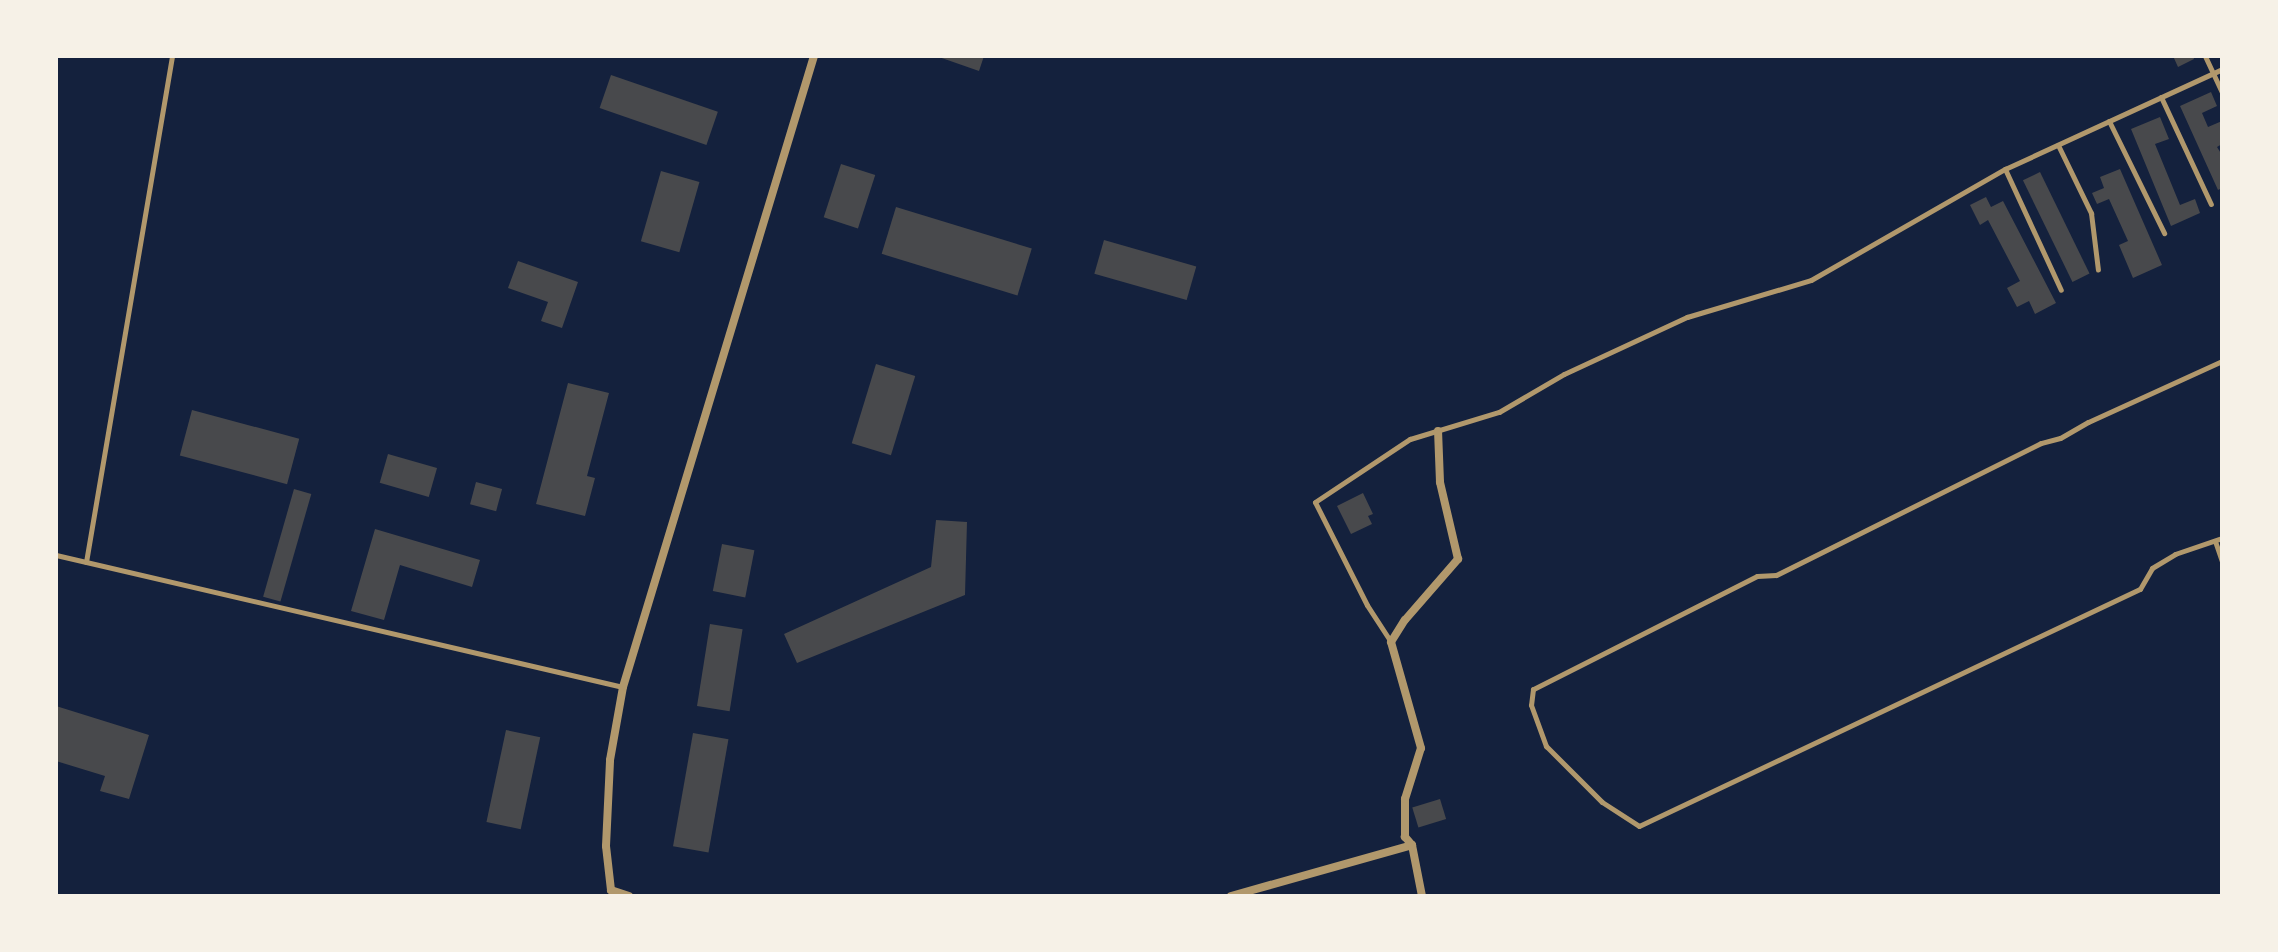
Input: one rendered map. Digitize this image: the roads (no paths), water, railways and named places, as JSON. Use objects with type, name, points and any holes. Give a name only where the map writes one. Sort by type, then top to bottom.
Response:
[{"type":"street","points":[[629,896],[611,890],[606,846],[610,760],[623,687],[814,56]]},
{"type":"street","points":[[1422,896],[1412,845],[1405,837],[1405,799],[1421,748],[1391,642],[1405,620],[1458,559],[1440,482],[1438,431]]},
{"type":"street","points":[[1231,896],[1412,845]]},
{"type":"lane","points":[[86,562],[172,56]]},
{"type":"lane","points":[[2205,56],[2222,92]]},
{"type":"lane","points":[[1391,642],[1367,605],[1315,502],[1410,439],[1499,412],[1564,374],[1687,317],[1811,280],[2005,169],[2222,69]]},
{"type":"lane","points":[[2161,97],[2211,204]]},
{"type":"lane","points":[[2109,121],[2164,233]]},
{"type":"lane","points":[[2058,145],[2091,213],[2098,270]]},
{"type":"lane","points":[[2005,169],[2061,290]]},
{"type":"lane","points":[[2222,361],[2088,422],[2060,438],[2041,443],[1776,575],[1757,576],[1533,689],[1531,705],[1546,746],[1602,802],[1639,826],[2140,589],[2152,568],[2175,554],[2222,538]]},
{"type":"lane","points":[[2215,541],[2222,561]]},
{"type":"lane","points":[[56,555],[623,687]]}]
